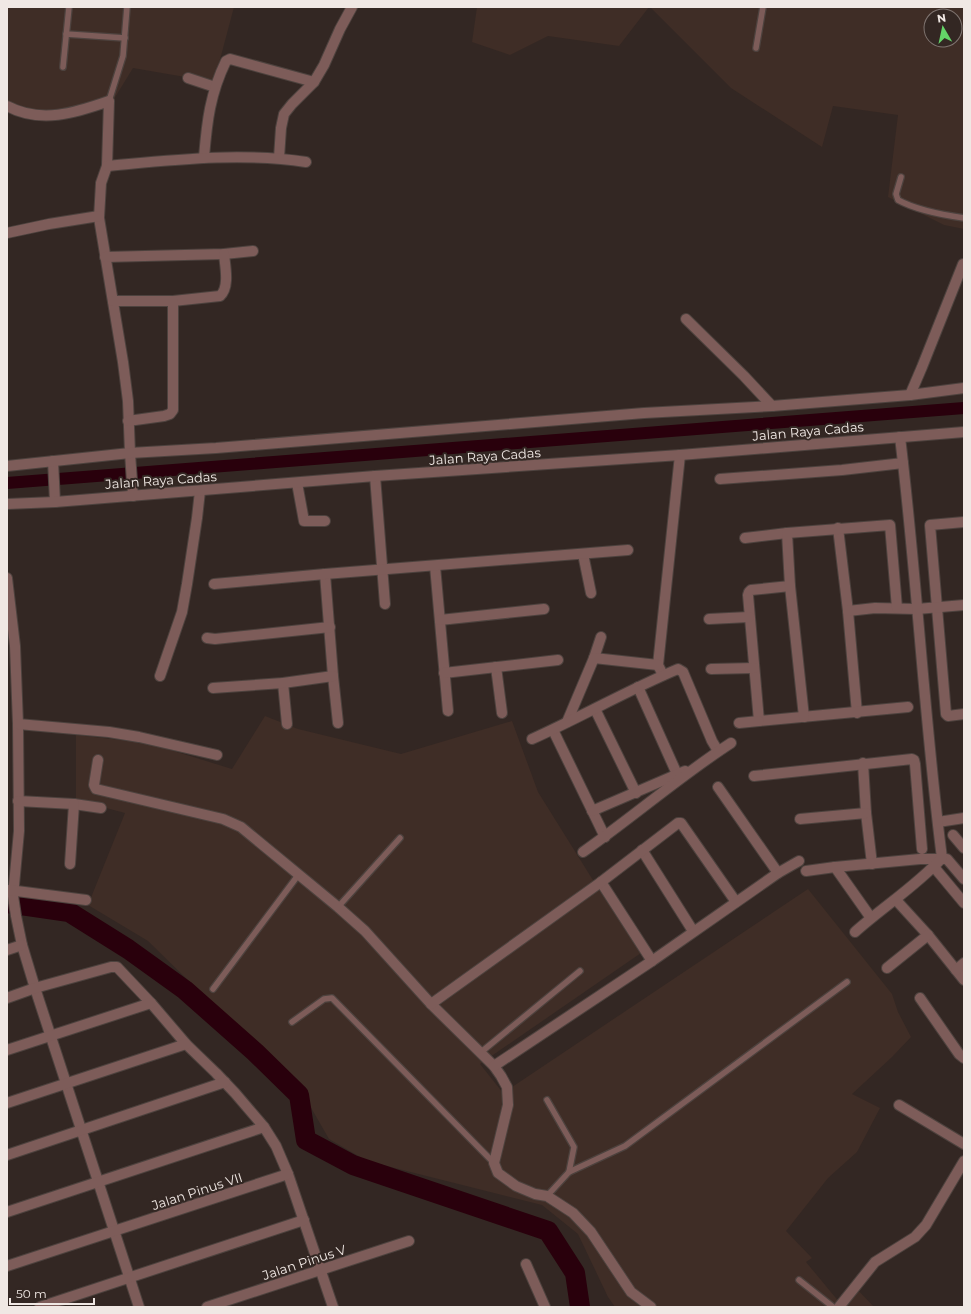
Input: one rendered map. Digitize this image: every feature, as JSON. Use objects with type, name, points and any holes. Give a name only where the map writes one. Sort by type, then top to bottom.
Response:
[{"type":"street","points":[[279,158],[281,128],[284,114],[314,82],[324,65],[340,29],[352,7]]},
{"type":"street","points":[[204,157],[209,108],[215,87],[226,61],[230,59],[314,82]]},
{"type":"street","points":[[188,78],[215,87]]},
{"type":"street","points":[[7,106],[27,114],[53,115],[76,112],[109,101],[107,166],[101,183],[99,216],[128,401],[133,494]]},
{"type":"street","points":[[107,166],[204,157],[279,158],[306,162]]},
{"type":"street","points":[[7,233],[49,224],[99,216]]},
{"type":"street","points":[[105,257],[224,254],[253,251]]},
{"type":"street","points":[[113,301],[173,301],[217,297],[222,295],[226,283],[224,254]]},
{"type":"street","points":[[910,395],[963,264]]},
{"type":"street","points":[[128,421],[164,416],[173,410],[173,301]]},
{"type":"street","points":[[686,320],[744,376],[772,406]]},
{"type":"street","points":[[7,466],[644,413],[772,406],[910,395],[964,388]]},
{"type":"street","name":"Jalan Raya Cadas","points":[[7,504],[55,499],[200,490],[375,476],[680,455],[964,432]]},
{"type":"street","points":[[855,932],[896,900],[934,867],[942,858],[900,437]]},
{"type":"street","points":[[663,675],[658,665],[680,455]]},
{"type":"street","points":[[53,462],[55,499]]},
{"type":"street","points":[[720,479],[842,470],[903,463]]},
{"type":"street","points":[[375,476],[385,604]]},
{"type":"street","points":[[297,483],[304,521],[325,521]]},
{"type":"street","points":[[160,676],[182,612],[188,584],[200,490]]},
{"type":"street","points":[[964,522],[930,525],[946,714],[948,716],[964,714]]},
{"type":"street","points":[[745,538],[838,528],[890,525],[897,608]]},
{"type":"street","points":[[838,528],[848,611],[857,713]]},
{"type":"street","points":[[787,533],[790,586],[804,717]]},
{"type":"street","points":[[214,584],[628,550]]},
{"type":"street","points":[[583,554],[591,593]]},
{"type":"street","points":[[435,566],[448,712]]},
{"type":"street","points":[[325,574],[338,723]]},
{"type":"street","points":[[7,578],[18,724],[19,831],[11,892],[22,945],[35,988],[139,1307]]},
{"type":"street","points":[[759,721],[748,595],[751,590],[790,586]]},
{"type":"street","points":[[848,611],[875,608],[937,608],[964,605]]},
{"type":"street","points":[[440,620],[544,609]]},
{"type":"street","points":[[709,619],[749,617]]},
{"type":"street","points":[[207,638],[215,639],[330,627]]},
{"type":"street","points":[[567,722],[601,638]]},
{"type":"street","points":[[594,658],[658,665]]},
{"type":"street","points":[[444,673],[558,660]]},
{"type":"street","points":[[496,667],[502,713]]},
{"type":"street","points":[[711,669],[754,668]]},
{"type":"street","points":[[532,739],[678,669],[683,672],[718,751]]},
{"type":"street","points":[[213,688],[283,683],[333,676]]},
{"type":"street","points":[[283,683],[287,724]]},
{"type":"street","points":[[638,687],[677,774]]},
{"type":"street","points":[[739,723],[908,707]]},
{"type":"street","points":[[595,709],[636,793]]},
{"type":"street","points":[[18,724],[139,736],[217,755]]},
{"type":"street","points":[[553,730],[605,836]]},
{"type":"street","points":[[582,852],[697,766],[731,743]]},
{"type":"street","points":[[754,776],[863,763],[908,759],[914,760],[922,849]]},
{"type":"street","points":[[98,760],[94,784],[96,788],[233,822],[299,874],[365,931],[431,1004],[494,1066],[501,1076],[507,1087],[508,1105],[494,1163],[498,1173],[516,1186],[536,1194],[548,1196],[573,1213],[586,1227],[631,1292],[651,1307]]},
{"type":"street","points":[[863,763],[866,812],[872,864]]},
{"type":"street","points":[[592,811],[697,766]]},
{"type":"street","points":[[718,787],[778,873]]},
{"type":"street","points":[[18,801],[74,804],[101,808]]},
{"type":"street","points":[[70,864],[74,804]]},
{"type":"street","points":[[800,819],[866,812]]},
{"type":"street","points":[[938,822],[964,818]]},
{"type":"street","points":[[431,1004],[600,882],[677,823],[681,823],[736,902]]},
{"type":"street","points":[[953,835],[964,848]]},
{"type":"street","points":[[642,850],[694,931]]},
{"type":"street","points":[[806,871],[835,867],[942,858],[947,859],[964,879]]},
{"type":"street","points":[[494,1066],[652,961],[778,873],[799,861]]},
{"type":"street","points":[[835,867],[871,918]]},
{"type":"street","points":[[934,867],[964,903]]},
{"type":"street","points":[[600,882],[652,961]]},
{"type":"street","points":[[11,892],[86,900]]},
{"type":"street","points":[[896,900],[964,980]]},
{"type":"street","points":[[887,968],[928,936]]},
{"type":"street","points":[[7,950],[22,945]]},
{"type":"street","points":[[956,970],[964,963]]},
{"type":"street","points":[[7,998],[35,988],[115,966],[117,967],[151,1003],[186,1044],[236,1093],[264,1127],[276,1146],[288,1174],[333,1307]]},
{"type":"street","points":[[920,998],[959,1054],[964,1058]]},
{"type":"street","points":[[7,1050],[151,1003]]},
{"type":"street","points":[[7,1103],[186,1044]]},
{"type":"street","points":[[7,1155],[225,1082]]},
{"type":"street","points":[[899,1105],[964,1144]]},
{"type":"street","points":[[7,1212],[264,1127]]},
{"type":"street","points":[[839,1307],[875,1262],[915,1237],[926,1225],[964,1161]]},
{"type":"street","name":"Jalan Pinus VII","points":[[7,1266],[288,1174]]},
{"type":"street","points":[[40,1307],[304,1220]]},
{"type":"street","name":"Jalan Pinus V","points":[[207,1307],[409,1241]]},
{"type":"street","points":[[526,1264],[545,1307]]},
{"type":"lane","points":[[62,67],[69,7]]},
{"type":"lane","points":[[109,101],[123,56],[127,7]]},
{"type":"lane","points":[[756,48],[763,7]]},
{"type":"lane","points":[[66,34],[125,38]]},
{"type":"lane","points":[[901,177],[896,194],[898,200],[905,204],[948,216],[964,218]]},
{"type":"lane","points":[[338,907],[400,838]]},
{"type":"lane","points":[[213,989],[299,874]]},
{"type":"lane","points":[[480,1053],[580,971]]},
{"type":"lane","points":[[548,1196],[569,1172],[625,1146],[847,982]]},
{"type":"lane","points":[[292,1022],[324,999],[332,998],[494,1163]]},
{"type":"lane","points":[[547,1100],[574,1147],[569,1172]]},
{"type":"lane","points":[[799,1280],[832,1307]]},
{"type":"shaded area","points":[[7,7],[234,7],[214,82],[133,68],[114,99],[77,116],[36,118],[7,111]]},
{"type":"shaded area","points":[[477,7],[649,7],[619,46],[548,36],[510,55],[472,42]]},
{"type":"shaded area","points":[[650,7],[964,7],[964,229],[944,225],[888,197],[898,115],[833,106],[822,147],[731,88]]},
{"type":"shaded area","points":[[265,716],[298,729],[401,754],[512,721],[538,792],[641,953],[480,1064],[503,1093],[808,889],[892,994],[898,1012],[911,1037],[852,1094],[880,1108],[857,1152],[828,1178],[786,1231],[812,1258],[806,1262],[840,1303],[855,1287],[874,1307],[615,1307],[608,1297],[578,1234],[542,1205],[367,1161],[329,1139],[302,1092],[148,941],[88,905],[125,813],[76,800],[76,735],[148,743],[232,769]]},
{"type":"waterway","points":[[7,483],[964,408]]},
{"type":"waterway","points":[[7,903],[69,912],[128,949],[185,990],[255,1052],[299,1095],[306,1140],[353,1165],[548,1231],[575,1273],[580,1307]]}]
